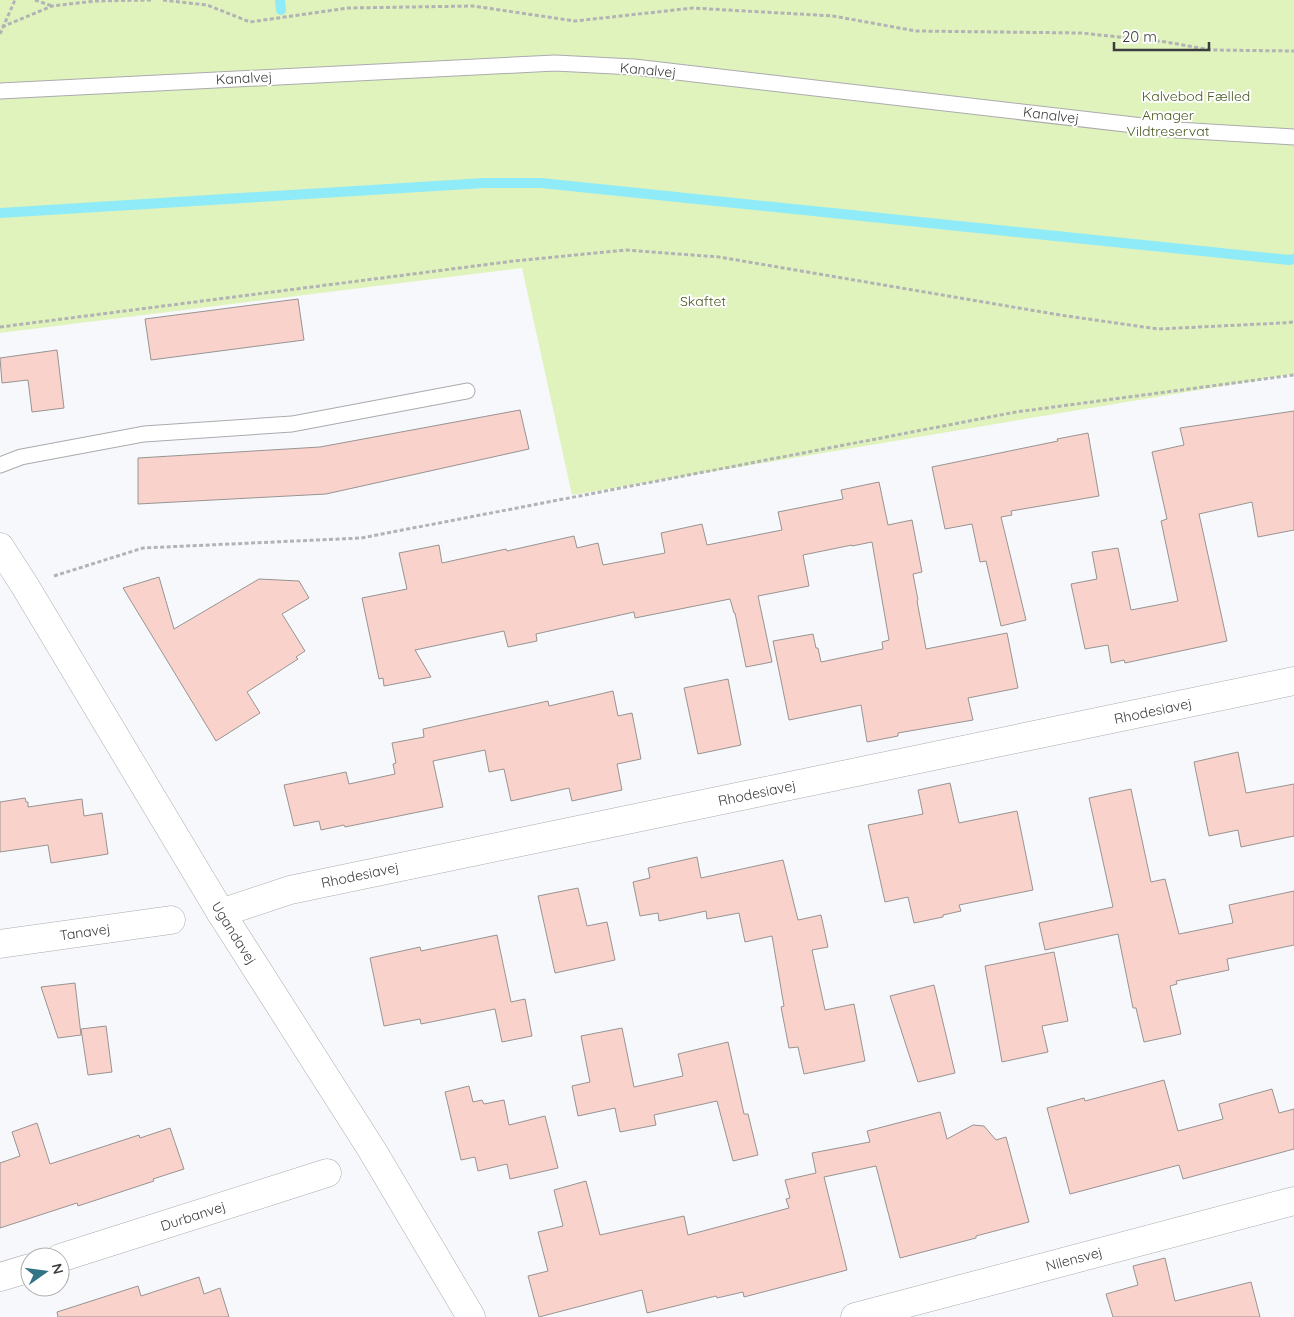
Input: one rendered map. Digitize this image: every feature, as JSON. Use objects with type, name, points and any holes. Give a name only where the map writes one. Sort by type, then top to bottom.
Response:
[{"type":"street","name":"Ugandavej","points":[[0,547],[221,913],[372,1150],[471,1317]]},
{"type":"street","name":"Rhodesiavej","points":[[221,913],[290,890],[1294,681]]},
{"type":"street","name":"Tanavej","points":[[0,944],[171,920]]},
{"type":"street","name":"Durbanvej","points":[[70,1255],[327,1173]]},
{"type":"street","name":"Nilensvej","points":[[854,1317],[1294,1201]]},
{"type":"street","points":[[0,1277],[20,1271]]},
{"type":"lane","name":"Kanalvej","points":[[0,91],[555,64],[634,67],[1177,130],[1294,137]]},
{"type":"lane","points":[[0,465],[21,457],[144,434],[292,424],[467,391]]},
{"type":"path","points":[[0,34],[15,0]]},
{"type":"path","points":[[35,0],[52,6]]},
{"type":"path","points":[[2,27],[52,6],[96,1],[151,0]]},
{"type":"path","points":[[163,0],[207,5],[250,22],[348,8],[473,6],[574,21],[693,8],[833,16],[916,31],[1082,33],[1166,42],[1211,50],[1294,51]]},
{"type":"path","points":[[0,327],[514,261],[626,250],[719,257],[1051,314],[1158,329],[1294,322]]},
{"type":"path","points":[[25,586],[143,548],[362,538],[1016,412],[1294,375]]},
{"type":"green space","name":"Skaftet","points":[[0,0],[1294,0],[1294,374],[572,495],[522,268],[0,333]]},
{"type":"building","points":[[298,299],[304,340],[151,360],[145,319]]},
{"type":"building","points":[[57,350],[64,408],[32,412],[28,380],[2,383],[0,358]]},
{"type":"building","points":[[520,410],[529,449],[326,494],[138,504],[138,458],[320,447]]},
{"type":"building","points":[[1294,411],[1294,530],[1258,537],[1252,502],[1199,514],[1227,641],[1125,663],[1124,660],[1111,663],[1108,645],[1085,649],[1071,584],[1097,579],[1092,552],[1118,548],[1131,610],[1178,601],[1161,521],[1167,519],[1152,452],[1184,445],[1180,428]]},
{"type":"building","points":[[1088,433],[1099,496],[1011,511],[1012,515],[1001,517],[1026,620],[1001,626],[986,561],[980,562],[972,524],[945,529],[932,467]]},
{"type":"building","points":[[879,482],[888,525],[912,520],[922,572],[913,574],[926,649],[1007,633],[1018,688],[968,698],[973,720],[898,733],[898,736],[867,742],[861,705],[789,720],[773,641],[813,634],[821,662],[883,649],[882,642],[889,640],[872,542],[803,555],[809,586],[758,596],[772,662],[746,667],[735,613],[730,599],[635,618],[634,612],[536,634],[537,641],[508,647],[504,631],[415,650],[431,677],[384,686],[383,678],[379,679],[362,598],[407,589],[399,553],[439,545],[442,563],[574,536],[577,548],[598,543],[603,565],[665,553],[661,533],[702,524],[707,545],[782,530],[778,512],[843,499],[841,490]]},
{"type":"building","points":[[159,577],[174,629],[259,579],[299,581],[309,598],[282,614],[305,651],[296,657],[298,659],[247,692],[260,713],[216,741],[123,588]]},
{"type":"building","points":[[728,679],[741,745],[698,754],[684,688]]},
{"type":"building","points":[[613,691],[618,716],[632,713],[641,759],[617,764],[622,790],[572,801],[569,788],[511,801],[504,769],[489,772],[485,750],[433,761],[443,807],[345,827],[344,825],[321,830],[319,821],[294,826],[284,785],[346,772],[349,784],[395,774],[393,764],[396,763],[392,743],[424,737],[423,729],[548,701],[549,706]]},
{"type":"building","points":[[1238,752],[1246,793],[1294,784],[1294,836],[1241,847],[1238,830],[1209,836],[1194,762]]},
{"type":"building","points":[[950,783],[959,823],[1017,811],[1033,890],[959,905],[961,911],[914,923],[908,897],[885,902],[868,825],[923,814],[918,790]]},
{"type":"building","points":[[1131,789],[1151,882],[1165,879],[1179,934],[1233,923],[1229,905],[1294,891],[1294,945],[1227,959],[1229,970],[1176,981],[1177,984],[1170,986],[1181,1034],[1144,1042],[1136,1008],[1133,1008],[1118,934],[1045,950],[1039,923],[1113,907],[1089,798]]},
{"type":"building","points":[[25,798],[26,802],[28,802],[28,807],[82,799],[84,816],[102,813],[108,854],[51,863],[48,845],[0,852],[0,802]]},
{"type":"building","points":[[697,857],[701,878],[783,860],[798,920],[821,915],[828,947],[812,950],[825,1010],[854,1004],[865,1061],[804,1074],[798,1047],[789,1048],[781,1007],[784,1006],[772,936],[745,942],[739,913],[707,919],[706,911],[659,921],[658,913],[640,916],[633,882],[650,878],[648,868]]},
{"type":"building","points":[[578,888],[587,926],[607,922],[615,960],[555,973],[538,896]]},
{"type":"building","points":[[497,935],[511,1002],[525,999],[532,1036],[502,1042],[495,1009],[421,1024],[420,1019],[384,1026],[370,958],[420,947],[421,951]]},
{"type":"building","points":[[1054,952],[1068,1021],[1042,1026],[1048,1052],[1002,1062],[985,966]]},
{"type":"building","points":[[75,983],[81,1035],[58,1038],[41,987]]},
{"type":"building","points":[[934,985],[955,1073],[918,1082],[890,996]]},
{"type":"building","points":[[106,1026],[112,1072],[88,1075],[81,1029]]},
{"type":"building","points":[[622,1028],[634,1087],[683,1076],[678,1054],[728,1042],[744,1114],[748,1114],[758,1155],[733,1161],[717,1101],[654,1115],[656,1125],[620,1132],[615,1108],[578,1116],[572,1086],[590,1082],[581,1036]]},
{"type":"building","points":[[1164,1080],[1178,1131],[1223,1119],[1219,1104],[1272,1089],[1279,1113],[1294,1109],[1294,1149],[1183,1179],[1179,1165],[1070,1194],[1047,1108],[1084,1098],[1085,1101]]},
{"type":"building","points":[[469,1086],[473,1102],[482,1100],[484,1104],[504,1100],[509,1125],[545,1116],[558,1168],[510,1179],[507,1164],[478,1171],[475,1157],[461,1160],[445,1092]]},
{"type":"building","points":[[940,1112],[947,1139],[973,1125],[984,1126],[996,1140],[1006,1137],[1029,1222],[900,1258],[876,1166],[824,1177],[847,1270],[744,1297],[743,1292],[717,1298],[716,1296],[647,1313],[642,1290],[539,1317],[528,1276],[548,1271],[538,1232],[563,1226],[554,1190],[586,1181],[600,1235],[684,1216],[688,1235],[789,1208],[786,1199],[790,1198],[785,1180],[816,1173],[812,1153],[870,1142],[867,1131]]},
{"type":"building","points":[[37,1123],[50,1164],[139,1135],[140,1138],[170,1128],[184,1169],[78,1206],[77,1203],[0,1228],[0,1163],[20,1156],[12,1132]]},
{"type":"building","points":[[1165,1258],[1175,1301],[1251,1282],[1260,1317],[1113,1317],[1106,1294],[1138,1285],[1133,1266]]},
{"type":"building","points":[[199,1277],[204,1294],[220,1288],[229,1317],[58,1317],[57,1312],[138,1286],[141,1296]]},
{"type":"waterway","points":[[280,0],[281,10]]},
{"type":"waterway","points":[[0,213],[484,183],[541,183],[1294,259]]},
{"type":"park label","name":"Kalvebod Fælled","points":[[1196,96]]},
{"type":"park label","name":"Amager Vildtreservat","points":[[1168,124]]}]
